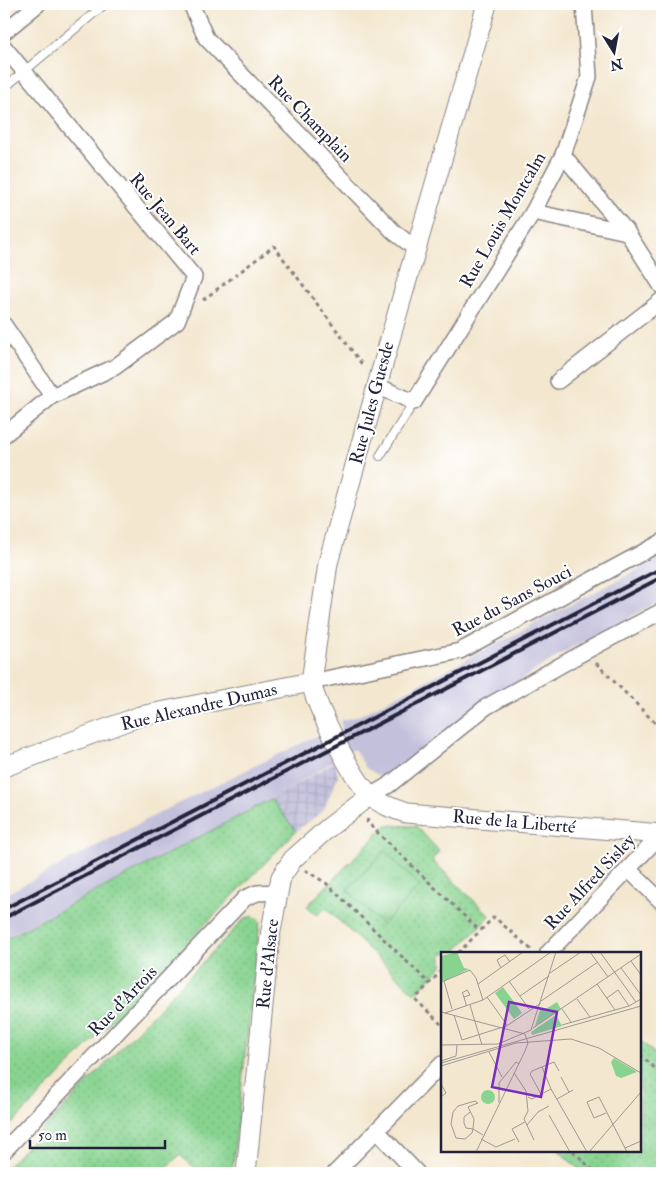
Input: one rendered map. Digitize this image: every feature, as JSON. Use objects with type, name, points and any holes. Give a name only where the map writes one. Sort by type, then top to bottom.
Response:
[{"type":"street","points":[[4,32],[38,4]]},
{"type":"street","name":"Rue Champlain","points":[[191,4],[206,38],[394,232],[416,249]]},
{"type":"street","name":"Rue Jules Guesde","points":[[370,796],[338,744],[314,698],[311,682],[328,563],[487,4]]},
{"type":"street","name":"Rue Louis Montcalm","points":[[414,402],[533,212],[563,155],[589,77],[584,4]]},
{"type":"street","name":"Rue Jean Bart","points":[[4,47],[194,277],[177,320],[115,367],[52,396],[4,435]]},
{"type":"street","points":[[563,155],[627,232],[662,287]]},
{"type":"street","points":[[533,212],[627,232]]},
{"type":"street","points":[[558,381],[662,300]]},
{"type":"street","points":[[4,325],[52,396]]},
{"type":"street","points":[[378,386],[414,402]]},
{"type":"street","name":"Rue du Sans Souci","points":[[311,682],[460,651],[662,542]]},
{"type":"street","points":[[370,796],[389,785],[486,708],[586,651],[662,611]]},
{"type":"street","name":"Rue Alexandre Dumas","points":[[4,766],[140,716],[311,682]]},
{"type":"street","name":"Rue de la Liberté","points":[[370,796],[392,809],[406,813],[658,834]]},
{"type":"street","name":"Rue d'Alsace","points":[[246,1173],[267,966],[277,892],[281,877],[293,860],[328,828],[370,796]]},
{"type":"street","name":"Rue Alfred Sisley","points":[[549,952],[629,870],[652,844],[658,834]]},
{"type":"street","points":[[629,870],[662,902]]},
{"type":"street","name":"Rue d'Artois","points":[[4,1151],[245,898],[257,893],[277,892]]},
{"type":"street","points":[[335,1173],[378,1132],[441,1065]]},
{"type":"street","points":[[378,1132],[417,1173]]},
{"type":"lane","points":[[4,88],[105,4]]},
{"type":"lane","points":[[659,4],[662,9]]},
{"type":"lane","points":[[380,456],[414,402]]},
{"type":"path","points":[[199,303],[274,246],[378,386]]},
{"type":"path","points":[[586,651],[601,670],[662,730]]},
{"type":"path","points":[[370,796],[367,822],[480,931]]},
{"type":"path","points":[[293,860],[305,871],[326,884],[429,983]]},
{"type":"path","points":[[459,952],[494,917],[535,952]]},
{"type":"path","points":[[441,971],[415,999],[441,1024]]},
{"type":"path","points":[[641,1055],[662,1075]]},
{"type":"path","points":[[573,1152],[596,1173]]},
{"type":"shaded area","points":[[662,557],[662,600],[569,649],[480,705],[385,779],[366,768],[354,749],[271,799],[4,939],[4,895],[159,813],[320,734],[323,738],[342,729],[340,721],[358,716]]},
{"type":"shaded area","points":[[335,762],[338,776],[323,811],[296,831],[271,799]]},
{"type":"green space","points":[[271,799],[296,831],[12,1124],[4,1116],[4,940]]},
{"type":"green space","points":[[386,825],[416,826],[439,851],[432,860],[490,916],[455,952],[441,952],[441,967],[415,994],[326,908],[317,915],[307,906]]},
{"type":"green space","points":[[385,851],[420,886],[382,925],[347,890]]},
{"type":"green space","points":[[254,916],[260,921],[232,1173],[200,1173],[180,1155],[160,1173],[4,1173],[4,1170],[245,918]]},
{"type":"green space","points":[[641,1041],[662,1061],[662,1173],[583,1173],[560,1152],[641,1152]]},
{"type":"railway","points":[[4,909],[662,568]]},
{"type":"railway","points":[[4,918],[662,577]]}]
